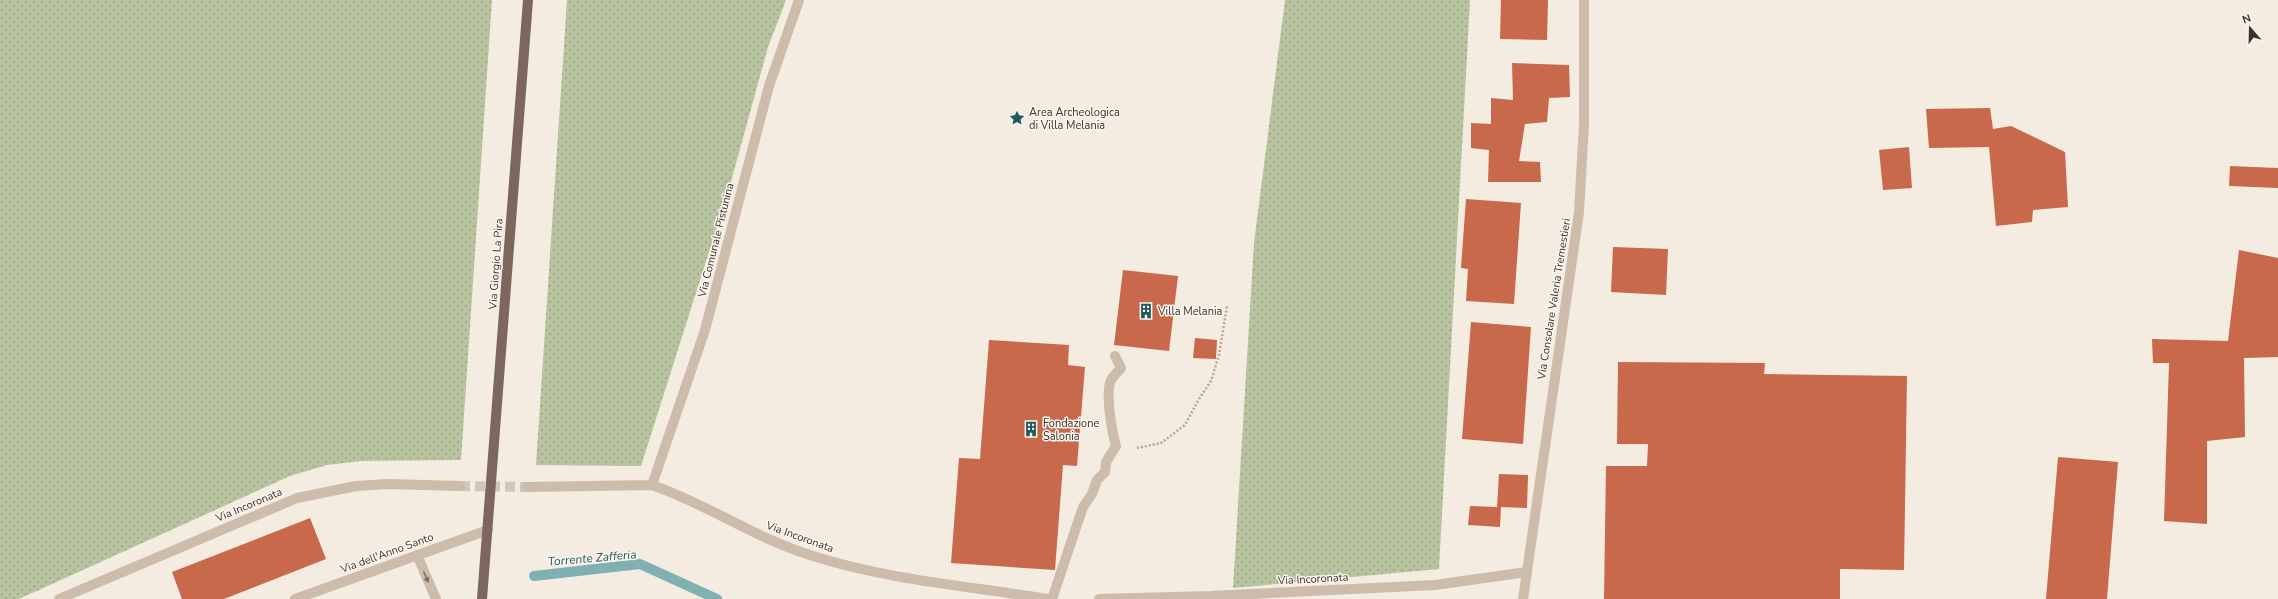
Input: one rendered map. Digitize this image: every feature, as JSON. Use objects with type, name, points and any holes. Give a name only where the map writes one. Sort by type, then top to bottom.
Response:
[{"type":"main road","name":"Via Giorgio La Pira","points":[[482,599],[528,0]]},
{"type":"street","name":"Via Comunale Pistunina","points":[[652,485],[705,330],[768,86],[799,0]]},
{"type":"street","name":"Via Consolare Valeria Tremestieri","points":[[1523,599],[1579,212],[1584,124],[1584,0]]},
{"type":"street","points":[[1052,599],[1082,507],[1092,494],[1097,480],[1105,472],[1106,462],[1116,446],[1111,427],[1109,408],[1110,381],[1121,368],[1115,356]]},
{"type":"street","name":"Via Incoronata","points":[[59,599],[297,498],[356,486],[387,484],[460,486]]},
{"type":"street","name":"Via Incoronata","points":[[527,487],[652,485],[672,492],[774,543],[858,570],[931,583],[1048,599]]},
{"type":"street","name":"Via dell'Anno Santo","points":[[295,599],[488,530]]},
{"type":"street","points":[[417,556],[436,599]]},
{"type":"street","name":"Via Incoronata","points":[[1099,599],[1211,596],[1435,585],[1527,572]]},
{"type":"path","points":[[1116,446],[1138,448],[1162,443],[1185,425],[1199,398],[1211,381],[1219,355],[1227,306]]},
{"type":"green space","points":[[0,0],[492,0],[461,460],[361,461],[327,465],[290,476],[19,599],[0,599]]},
{"type":"green space","points":[[567,0],[786,0],[768,47],[729,189],[641,466],[536,465]]},
{"type":"green space","points":[[1285,0],[1470,0],[1439,569],[1233,588],[1254,243]]},
{"type":"building","points":[[1501,0],[1548,0],[1547,40],[1500,39]]},
{"type":"building","points":[[1512,63],[1569,65],[1570,97],[1549,98],[1547,122],[1525,124],[1519,161],[1540,162],[1541,182],[1488,182],[1489,150],[1471,148],[1471,123],[1491,124],[1491,98],[1513,100]]},
{"type":"building","points":[[1990,108],[1993,129],[2011,126],[2065,152],[2068,207],[2033,210],[2032,222],[1996,226],[1989,147],[1929,148],[1926,109]]},
{"type":"building","points":[[1909,147],[1912,188],[1883,190],[1879,150]]},
{"type":"building","points":[[2230,166],[2278,168],[2278,188],[2229,186]]},
{"type":"building","points":[[1466,199],[1521,203],[1514,304],[1466,301],[1468,269],[1461,268]]},
{"type":"building","points":[[1613,247],[1668,249],[1666,295],[1611,292]]},
{"type":"building","points":[[2239,250],[2278,258],[2278,357],[2244,358],[2245,437],[2207,441],[2207,524],[2164,521],[2169,363],[2153,363],[2152,339],[2228,341]]},
{"type":"building","name":"Villa Melania","points":[[1123,270],[1178,276],[1169,351],[1114,345]]},
{"type":"building","points":[[1471,322],[1531,327],[1523,444],[1462,439]]},
{"type":"building","points":[[1195,338],[1217,340],[1216,359],[1193,358]]},
{"type":"building","points":[[989,340],[1069,345],[1068,365],[1085,367],[1077,466],[1063,465],[1055,570],[951,563],[959,458],[980,459]]},
{"type":"building","points":[[1618,362],[1765,363],[1764,374],[1907,376],[1904,570],[1840,569],[1840,599],[1604,599],[1606,466],[1647,466],[1648,444],[1617,444]]},
{"type":"building","points":[[2058,457],[2118,462],[2107,599],[2046,599]]},
{"type":"building","points":[[1499,474],[1528,475],[1527,508],[1501,507],[1500,527],[1468,525],[1470,506],[1497,507]]},
{"type":"building","points":[[310,518],[326,559],[224,599],[182,599],[172,572]]},
{"type":"waterway","name":"Torrente Zafferia","points":[[534,576],[640,564],[717,599]]},
{"type":"tunnel","points":[[460,486],[527,487]]},
{"type":"place","name":"Area Archeologica di Villa Melania","points":[[1017,118]]},
{"type":"place","name":"Villa Melania","points":[[1146,311]]},
{"type":"place","name":"Fondazione Salonia","points":[[1031,429]]}]
